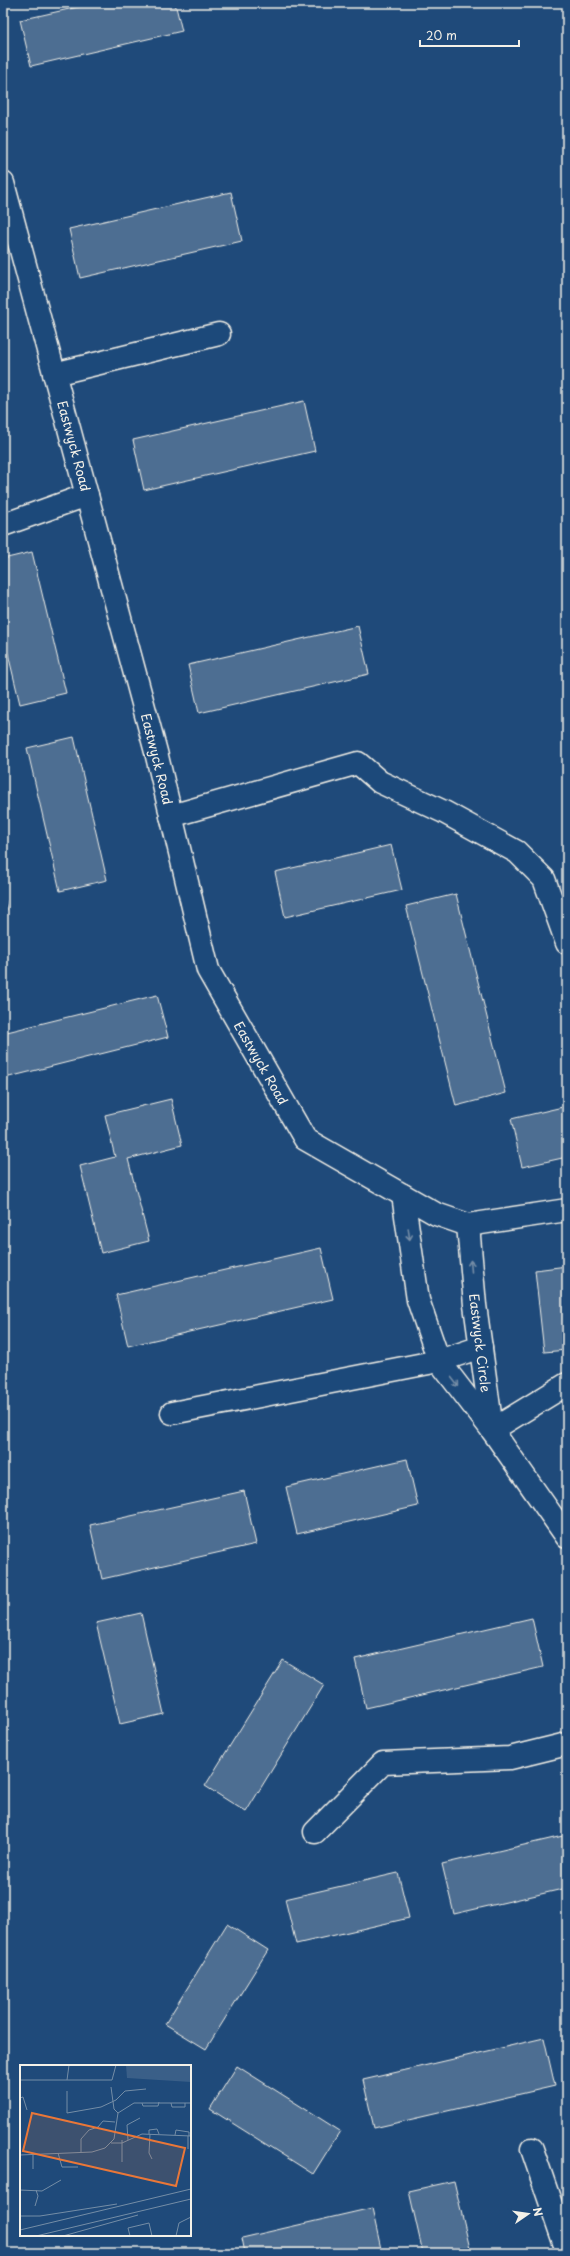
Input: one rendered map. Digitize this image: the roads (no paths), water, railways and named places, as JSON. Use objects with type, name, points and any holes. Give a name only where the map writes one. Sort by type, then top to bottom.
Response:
[{"type":"street","name":"Eastwyck Road","points":[[3,183],[171,816],[208,970],[305,1139],[436,1214],[468,1225]]},
{"type":"street","points":[[54,374],[219,334]]},
{"type":"street","points":[[3,525],[87,495]]},
{"type":"street","points":[[171,816],[358,763],[380,782],[444,812],[517,852],[544,878],[567,943]]},
{"type":"street","points":[[404,1195],[418,1300],[439,1361],[492,1430],[567,1384]]},
{"type":"street","points":[[468,1225],[567,1210]]},
{"type":"street","name":"Eastwyck Circle","points":[[468,1225],[481,1347],[492,1430],[567,1537]]},
{"type":"street","points":[[172,1413],[439,1361],[481,1347]]},
{"type":"street","points":[[315,1832],[384,1763],[510,1758],[567,1744]]},
{"type":"street","points":[[532,2149],[567,2251]]}]
